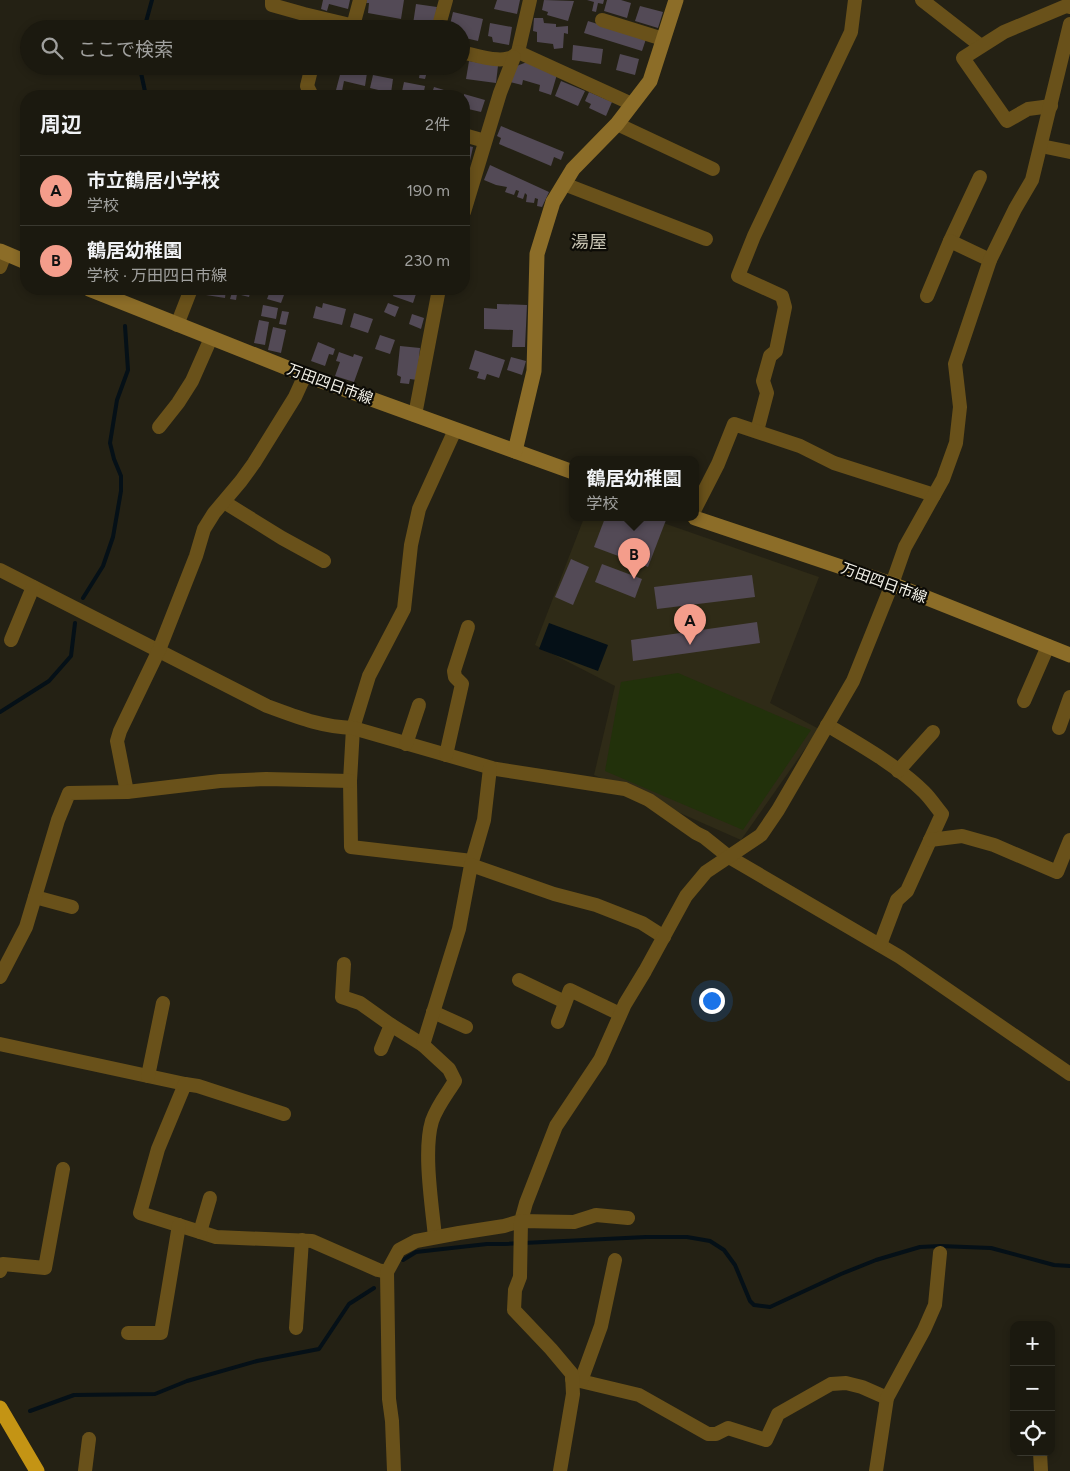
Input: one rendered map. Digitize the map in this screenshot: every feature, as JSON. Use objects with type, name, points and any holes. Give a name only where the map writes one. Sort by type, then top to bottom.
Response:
[{"type":"highway","points":[[0,1408],[37,1471]]},
{"type":"main road","points":[[515,451],[534,371],[537,254],[553,202],[573,170],[617,124],[650,81],[676,0]]},
{"type":"main road","points":[[2,257],[20,261]]},
{"type":"main road","name":"万田四日市線","points":[[111,295],[178,325],[305,375],[569,471]]},
{"type":"main road","name":"万田四日市線","points":[[699,519],[892,584],[1070,655]]},
{"type":"street","points":[[272,0],[272,5],[312,20]]},
{"type":"street","points":[[360,0],[360,20]]},
{"type":"street","points":[[440,20],[446,0]]},
{"type":"street","points":[[470,192],[500,92],[516,55],[530,0]]},
{"type":"street","points":[[757,431],[767,393],[763,381],[770,356],[776,351],[785,307],[782,296],[738,276],[754,236],[851,32],[855,0]]},
{"type":"street","points":[[922,0],[981,46]]},
{"type":"street","points":[[1051,106],[1028,109],[1007,122],[963,58],[1004,32],[1066,6],[1070,7]]},
{"type":"street","points":[[602,20],[664,39]]},
{"type":"street","points":[[887,1398],[862,1387],[846,1383],[831,1384],[778,1414],[766,1440],[728,1428],[716,1434],[708,1434],[639,1395],[576,1380],[551,1349],[514,1310],[515,1290],[520,1277],[521,1221],[526,1203],[556,1126],[600,1060],[620,1014],[686,896],[706,872],[761,835],[778,810],[853,681],[892,584],[905,546],[943,479],[956,443],[960,407],[955,364],[990,260],[1015,209],[1032,180],[1070,24]]},
{"type":"street","points":[[470,54],[503,61],[516,55],[632,104]]},
{"type":"street","points":[[309,90],[307,86],[310,75]]},
{"type":"street","points":[[617,124],[713,169]]},
{"type":"street","points":[[470,137],[485,141]]},
{"type":"street","points":[[1041,146],[1070,152]]},
{"type":"street","points":[[927,296],[980,177]]},
{"type":"street","points":[[564,184],[706,239]]},
{"type":"street","points":[[950,241],[990,260]]},
{"type":"street","points":[[178,325],[189,295]]},
{"type":"street","points":[[415,415],[438,295]]},
{"type":"street","points":[[159,427],[192,381],[211,338]]},
{"type":"street","points":[[127,792],[117,741],[159,650],[196,556],[204,528],[254,462],[295,397],[305,375]]},
{"type":"street","points":[[699,501],[718,464],[734,424],[800,446],[834,463],[934,495]]},
{"type":"street","points":[[455,430],[419,509],[411,545],[404,609],[369,676],[353,728],[350,781],[350,847],[472,863],[554,894],[596,905],[642,923],[664,937]]},
{"type":"street","points":[[224,502],[282,538],[324,561]]},
{"type":"street","points":[[0,570],[267,706],[299,718],[332,728],[353,728],[492,768],[490,768],[625,789],[649,800],[704,837],[729,857],[900,956],[1070,1074]]},
{"type":"street","points":[[11,640],[33,587]]},
{"type":"street","points":[[446,755],[462,684],[455,678],[454,671],[468,627]]},
{"type":"street","points":[[1024,702],[1048,646]]},
{"type":"street","points":[[1059,728],[1070,697]]},
{"type":"street","points":[[406,744],[420,705]]},
{"type":"street","points":[[827,725],[864,747],[898,771],[924,792],[942,814],[907,891],[897,900],[880,945]]},
{"type":"street","points":[[898,771],[933,732]]},
{"type":"street","points":[[423,1045],[459,929],[472,863],[484,820],[490,768]]},
{"type":"street","points":[[0,977],[26,927],[58,820],[69,793],[127,792],[220,781],[266,779],[350,781]]},
{"type":"street","points":[[930,840],[962,836],[994,845],[1057,872],[1070,840]]},
{"type":"street","points":[[35,897],[72,907]]},
{"type":"street","points":[[344,964],[342,996],[360,1003],[423,1045],[449,1069],[455,1081],[435,1113],[428,1145],[435,1238]]},
{"type":"street","points":[[519,980],[565,1002]]},
{"type":"street","points":[[558,1022],[570,990],[620,1014]]},
{"type":"street","points":[[148,1076],[163,1003]]},
{"type":"street","points":[[433,1012],[466,1027]]},
{"type":"street","points":[[381,1049],[391,1025]]},
{"type":"street","points":[[0,1044],[198,1086],[284,1114]]},
{"type":"street","points":[[185,1084],[158,1149],[140,1212],[216,1237],[312,1241],[378,1270],[388,1272]]},
{"type":"street","points":[[0,1271],[3,1264],[45,1268],[62,1169]]},
{"type":"street","points":[[200,1232],[210,1198]]},
{"type":"street","points":[[394,1471],[389,1399],[386,1293],[388,1272],[399,1250],[416,1241],[504,1226],[521,1221],[574,1222],[596,1215],[628,1218]]},
{"type":"street","points":[[128,1333],[161,1333],[179,1225]]},
{"type":"street","points":[[296,1328],[302,1240]]},
{"type":"street","points":[[876,1471],[887,1398],[924,1330],[935,1305],[940,1253]]},
{"type":"street","points":[[560,1471],[572,1394],[576,1380],[601,1326],[615,1260]]},
{"type":"street","points":[[85,1471],[89,1439]]},
{"type":"street","points":[[1040,1456],[1041,1471]]},
{"type":"shaded area","points":[[583,521],[658,521],[819,577],[770,703],[819,729],[741,840],[594,775],[615,686],[535,645]]},
{"type":"shaded area","points":[[549,623],[608,645],[598,671],[539,649]]},
{"type":"green space","points":[[678,673],[811,730],[743,830],[605,771],[621,682]]},
{"type":"building","points":[[323,0],[350,0],[348,9],[329,4],[327,11],[321,9]]},
{"type":"building","points":[[367,0],[404,0],[401,19],[368,13],[369,3],[366,3]]},
{"type":"building","points":[[497,0],[520,0],[517,14],[494,9]]},
{"type":"building","points":[[544,0],[574,1],[568,21],[547,15],[548,12],[542,10]]},
{"type":"building","points":[[587,0],[604,0],[603,4],[598,3],[596,12],[592,11],[594,2]]},
{"type":"building","points":[[607,0],[621,0],[631,3],[627,18],[604,11]]},
{"type":"building","points":[[416,4],[437,7],[435,20],[414,20]]},
{"type":"building","points":[[640,6],[663,12],[658,28],[635,21]]},
{"type":"building","points":[[453,12],[483,19],[478,41],[470,39],[470,20],[451,20]]},
{"type":"building","points":[[534,18],[543,18],[544,23],[556,24],[556,27],[568,26],[568,34],[564,33],[563,48],[554,49],[553,44],[537,42],[537,32],[533,31]]},
{"type":"building","points":[[588,21],[646,39],[642,51],[584,33]]},
{"type":"building","points":[[490,23],[512,27],[509,45],[493,42],[492,37],[488,36]]},
{"type":"building","points":[[573,45],[603,49],[601,64],[572,60]]},
{"type":"building","points":[[620,54],[639,59],[635,75],[616,70]]},
{"type":"building","points":[[470,61],[498,66],[496,83],[466,79],[467,75],[470,75]]},
{"type":"building","points":[[527,62],[558,71],[551,95],[539,91],[540,85],[523,80],[522,85],[510,82],[514,67]]},
{"type":"building","points":[[340,75],[367,75],[365,86],[344,81],[342,90],[336,90]]},
{"type":"building","points":[[373,75],[393,79],[391,90],[370,88]]},
{"type":"building","points":[[420,75],[426,75],[425,79],[419,78]]},
{"type":"building","points":[[561,81],[585,91],[578,106],[555,96]]},
{"type":"building","points":[[404,82],[425,86],[424,90],[402,90]]},
{"type":"building","points":[[434,87],[444,90],[433,90]]},
{"type":"building","points":[[589,92],[612,102],[606,116],[589,108],[591,104],[585,101]]},
{"type":"building","points":[[470,96],[485,100],[481,112],[470,109]]},
{"type":"building","points":[[501,126],[564,152],[561,160],[554,157],[551,166],[499,144],[501,138],[497,136]]},
{"type":"building","points":[[470,146],[473,147],[470,160]]},
{"type":"building","points":[[490,165],[549,192],[542,207],[537,206],[538,199],[535,198],[534,203],[526,202],[527,195],[525,193],[523,199],[517,197],[519,191],[516,190],[514,195],[505,192],[507,187],[484,180]]},
{"type":"building","points":[[206,295],[225,295],[225,298]]},
{"type":"building","points":[[231,295],[237,295],[236,300],[230,299]]},
{"type":"building","points":[[268,295],[284,295],[281,303],[267,299]]},
{"type":"building","points":[[393,295],[416,295],[413,303]]},
{"type":"building","points":[[323,303],[346,309],[342,325],[313,318],[316,306],[322,308]]},
{"type":"building","points":[[388,303],[399,307],[395,317],[384,312]]},
{"type":"building","points":[[497,304],[527,305],[525,347],[512,347],[513,330],[484,329],[484,308],[497,309]]},
{"type":"building","points":[[263,305],[278,308],[276,319],[261,316]]},
{"type":"building","points":[[282,311],[289,312],[286,325],[279,324]]},
{"type":"building","points":[[354,313],[373,319],[368,333],[350,327]]},
{"type":"building","points":[[412,314],[424,318],[421,329],[409,324]]},
{"type":"building","points":[[259,320],[269,322],[265,345],[254,343]]},
{"type":"building","points":[[273,327],[286,330],[281,353],[268,350]]},
{"type":"building","points":[[380,335],[395,340],[390,354],[375,349]]},
{"type":"building","points":[[318,342],[335,349],[333,355],[329,354],[325,366],[311,361]]},
{"type":"building","points":[[400,346],[420,348],[417,380],[410,379],[409,384],[400,383],[401,377],[397,375]]},
{"type":"building","points":[[475,350],[505,360],[499,378],[487,374],[485,380],[477,378],[479,372],[469,369]]},
{"type":"building","points":[[339,352],[353,357],[354,354],[363,357],[354,382],[335,376],[340,362],[336,361]]},
{"type":"building","points":[[511,357],[526,361],[522,375],[507,370]]},
{"type":"building","points":[[604,521],[666,521],[648,567],[594,547]]},
{"type":"building","points":[[571,559],[589,567],[573,605],[555,597]]},
{"type":"building","points":[[602,564],[642,579],[635,598],[595,582]]},
{"type":"building","points":[[752,575],[755,597],[657,609],[654,587]]},
{"type":"building","points":[[757,622],[760,643],[633,661],[631,640]]},
{"type":"waterway","points":[[146,20],[152,0]]},
{"type":"waterway","points":[[141,75],[145,90]]},
{"type":"waterway","points":[[83,598],[103,566],[113,537],[121,491],[121,476],[110,443],[117,400],[128,370],[125,326]]},
{"type":"waterway","points":[[0,712],[49,681],[71,656],[75,623]]},
{"type":"waterway","points":[[403,1260],[416,1252],[487,1244],[687,1237],[710,1241],[724,1250],[735,1265],[750,1301],[754,1305],[770,1307],[841,1274],[876,1260],[920,1247],[991,1248],[1054,1265],[1070,1266]]},
{"type":"waterway","points":[[30,1411],[74,1395],[155,1394],[187,1381],[257,1361],[319,1349],[349,1304],[374,1288]]},
{"type":"place","name":"鶴居幼稚園","points":[[634,579]]},
{"type":"place","name":"市立鶴居小学校","points":[[690,645]]},
{"type":"district","name":"湯屋","points":[[589,242]]}]
